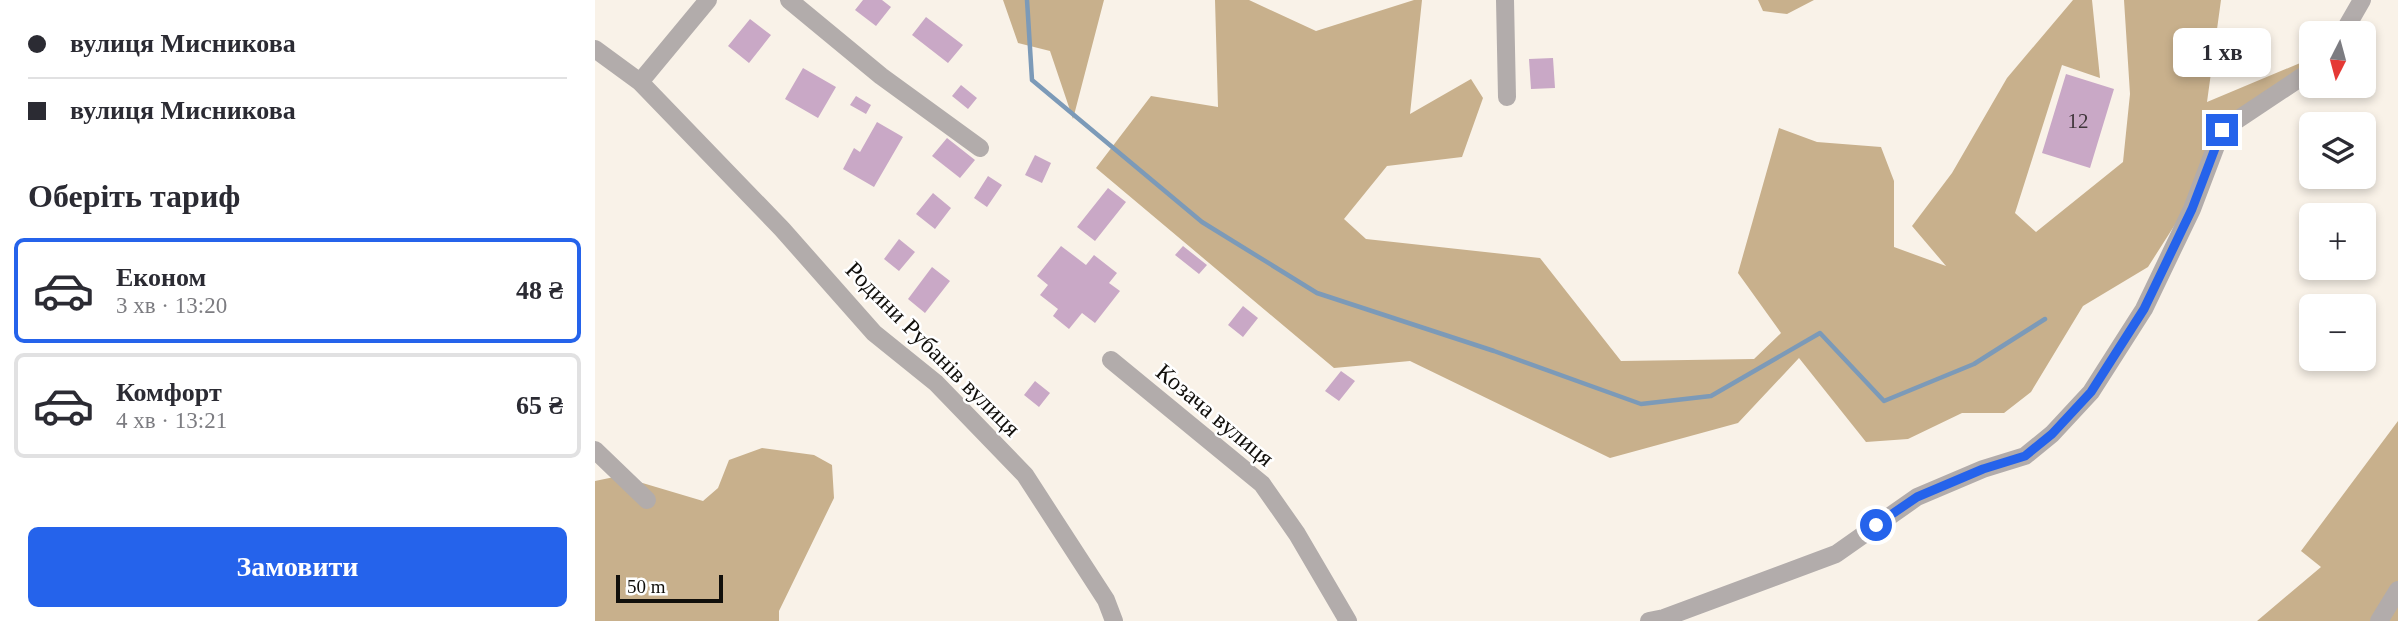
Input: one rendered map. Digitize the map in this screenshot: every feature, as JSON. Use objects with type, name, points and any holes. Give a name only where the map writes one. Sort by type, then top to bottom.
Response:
[{"type":"street","points":[[640,82],[708,0]]},
{"type":"street","points":[[789,0],[881,76],[980,148]]},
{"type":"street","points":[[1504,0],[1507,97]]},
{"type":"street","points":[[2350,21],[2362,0]]},
{"type":"street","name":"Родини Рубанів вулиця","points":[[595,49],[640,82],[782,229],[874,332],[936,383],[1025,474],[1106,600],[1114,621]]},
{"type":"street","points":[[1649,621],[1664,618],[1836,554],[1917,497],[1983,469],[2025,456],[2052,434],[2091,392],[2144,309],[2192,209],[2222,130],[2299,79]]},
{"type":"street","name":"Козача вулиця","points":[[1111,360],[1262,484],[1297,534],[1347,621]]},
{"type":"street","points":[[595,450],[647,500]]},
{"type":"street","points":[[2379,621],[2398,590]]},
{"type":"shaded area","points":[[1003,0],[1104,0],[1073,119],[1050,51],[1018,43]]},
{"type":"shaded area","points":[[1215,0],[1249,0],[1316,31],[1414,0],[1422,0],[1410,114],[1471,79],[1483,98],[1462,157],[1387,166],[1344,219],[1366,239],[1540,258],[1621,361],[1754,359],[1781,333],[1738,273],[1779,128],[1817,142],[1881,147],[1894,181],[1894,247],[1946,266],[1912,226],[1952,173],[2007,78],[2073,0],[2092,0],[2100,78],[2062,65],[2015,213],[2036,232],[2123,162],[2130,94],[2124,0],[2221,0],[2207,102],[2299,63],[2299,70],[2214,139],[2190,201],[2148,267],[2083,306],[2031,392],[2004,413],[1962,413],[1908,439],[1866,442],[1799,358],[1738,423],[1610,458],[1410,361],[1334,368],[1096,168],[1151,96],[1218,107]]},
{"type":"shaded area","points":[[1758,0],[1814,0],[1787,14],[1763,11]]},
{"type":"shaded area","points":[[2398,421],[2398,621],[2257,621],[2321,567],[2301,551]]},
{"type":"shaded area","points":[[762,448],[814,455],[832,465],[834,498],[779,611],[779,621],[595,621],[595,481],[619,476],[703,501],[718,488],[729,460]]},
{"type":"building","points":[[863,0],[882,0],[891,7],[876,26],[855,10]]},
{"type":"building","points":[[926,17],[963,45],[948,63],[912,35]]},
{"type":"building","points":[[750,19],[771,35],[749,63],[728,46]]},
{"type":"building","points":[[1553,58],[1555,88],[1531,89],[1529,59]]},
{"type":"building","points":[[803,68],[836,87],[818,118],[785,99]]},
{"type":"building","points":[[2066,74],[2114,89],[2090,168],[2042,153]]},
{"type":"building","points":[[961,85],[977,98],[968,109],[952,96]]},
{"type":"building","points":[[856,96],[871,105],[866,114],[850,105]]},
{"type":"building","points":[[877,122],[903,137],[874,187],[843,169],[854,148],[860,152]]},
{"type":"building","points":[[947,138],[975,160],[960,178],[932,156]]},
{"type":"building","points":[[1035,155],[1051,163],[1042,183],[1025,175]]},
{"type":"building","points":[[988,176],[1002,185],[987,207],[974,198]]},
{"type":"building","points":[[1108,188],[1126,202],[1095,241],[1077,227]]},
{"type":"building","points":[[933,193],[951,208],[935,229],[916,214]]},
{"type":"building","points":[[899,239],[915,252],[899,271],[884,259]]},
{"type":"building","points":[[1061,246],[1086,265],[1094,255],[1117,273],[1109,283],[1120,291],[1095,323],[1082,313],[1069,329],[1053,316],[1058,309],[1040,295],[1048,285],[1037,276]]},
{"type":"building","points":[[1183,246],[1207,265],[1199,274],[1175,255]]},
{"type":"building","points":[[932,267],[950,281],[925,313],[908,299]]},
{"type":"building","points":[[1243,306],[1258,318],[1243,337],[1228,325]]},
{"type":"building","points":[[1341,371],[1355,381],[1339,401],[1325,391]]},
{"type":"building","points":[[1035,381],[1050,393],[1039,407],[1024,395]]},
{"type":"waterway","points":[[1027,0],[1032,80],[1202,222],[1317,293],[1494,351],[1641,404],[1711,396],[1820,333],[1884,401],[1974,364],[2045,319]]},
{"type":"route","points":[[1876,525],[1917,497],[1983,469],[2025,456],[2052,434],[2091,392],[2144,309],[2192,209],[2222,130]]}]
